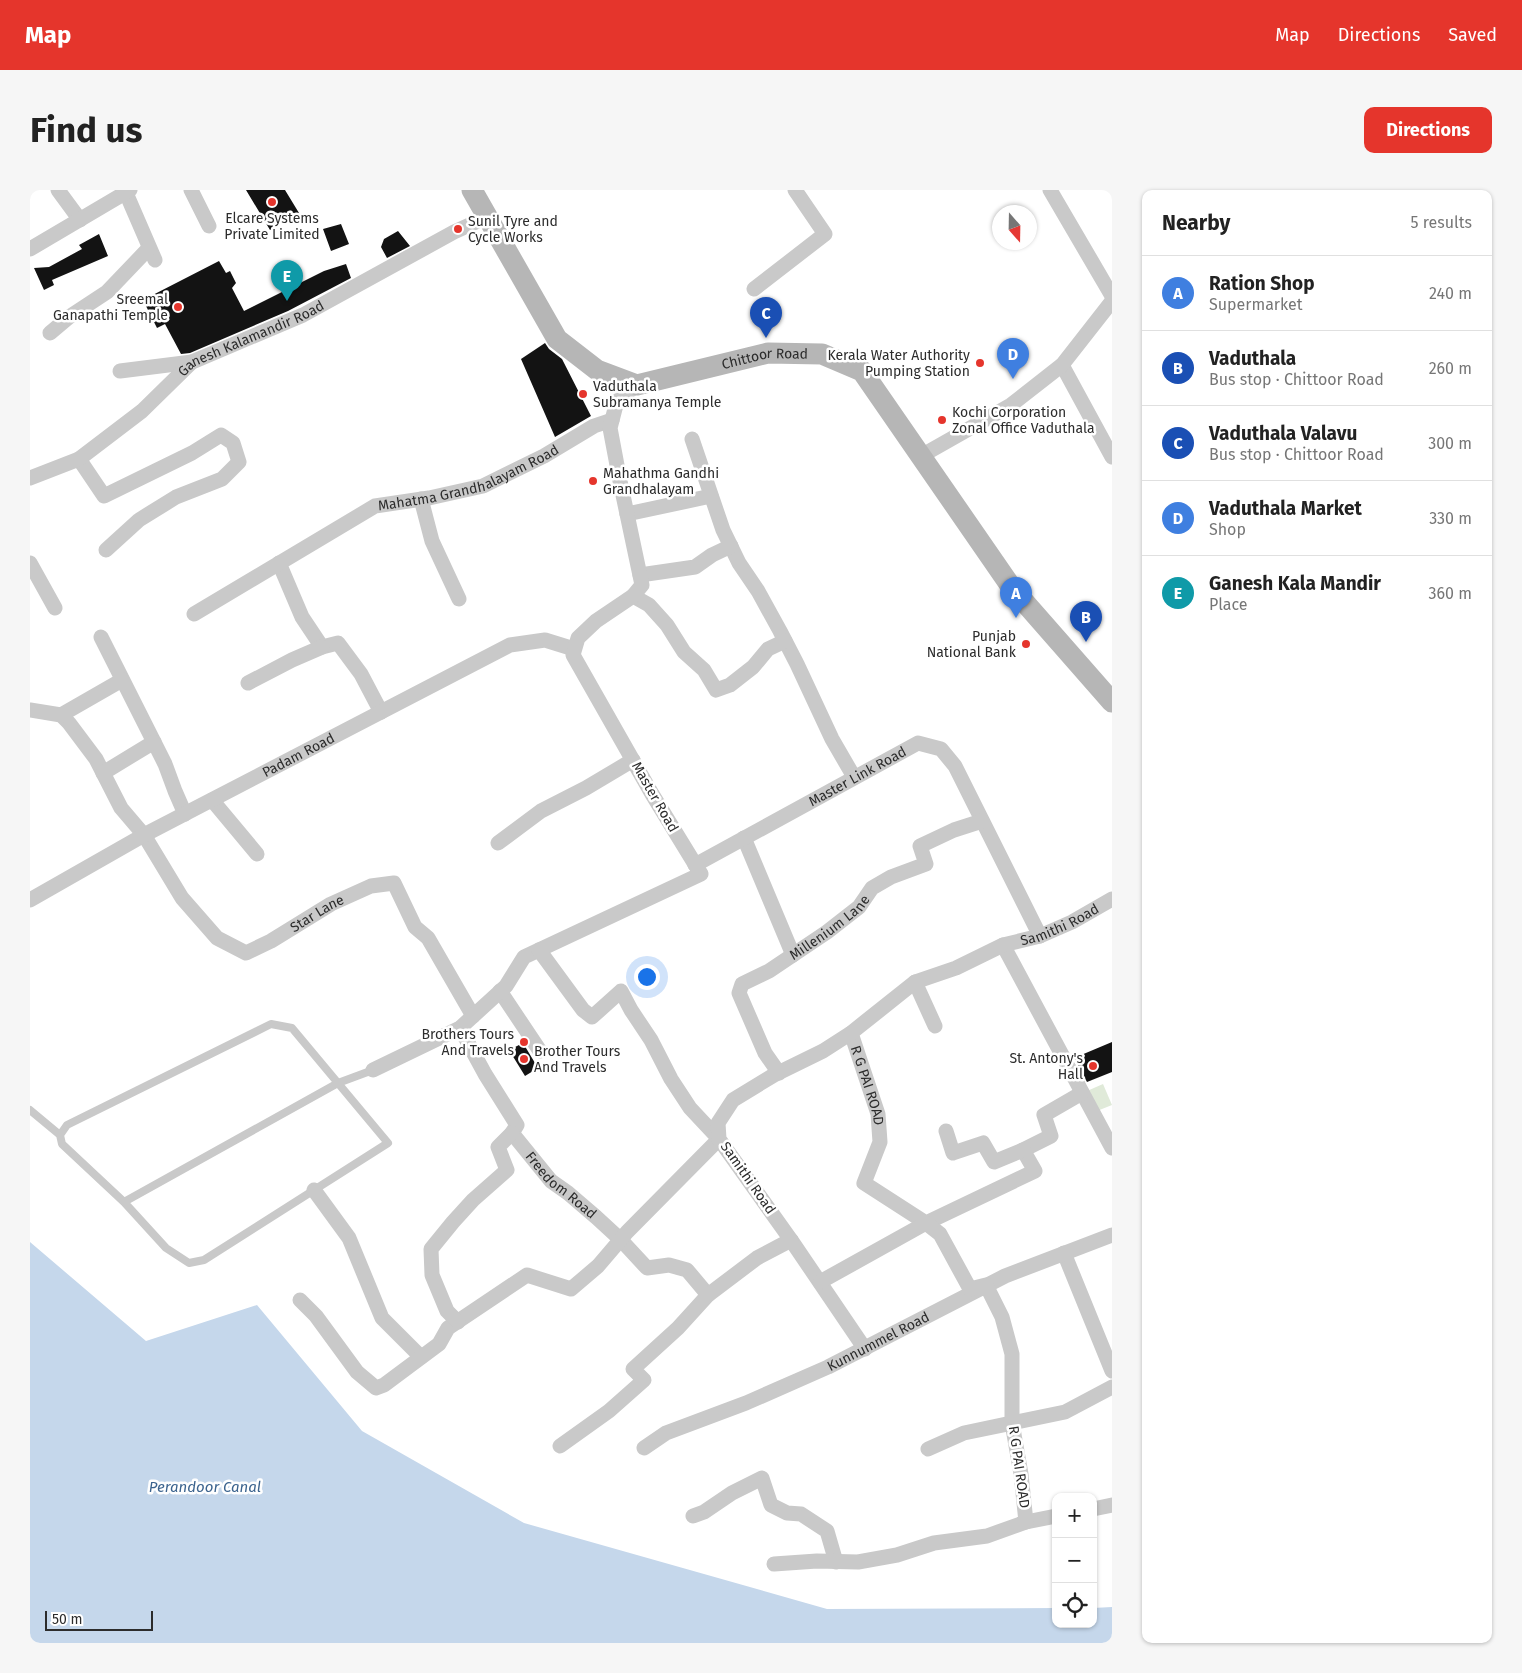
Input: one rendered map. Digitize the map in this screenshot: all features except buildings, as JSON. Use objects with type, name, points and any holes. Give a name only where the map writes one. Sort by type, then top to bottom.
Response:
[{"type":"main road","points":[[472,190],[558,339],[597,370],[637,385]]},
{"type":"main road","name":"Chittoor Road","points":[[637,385],[768,352],[822,354],[862,371],[1012,588],[1112,702]]},
{"type":"street","points":[[58,190],[80,220]]},
{"type":"street","points":[[191,190],[209,226]]},
{"type":"street","points":[[754,289],[825,234],[795,190]]},
{"type":"street","points":[[1050,190],[1112,296]]},
{"type":"street","points":[[30,249],[128,191],[152,254],[107,292],[50,333]]},
{"type":"street","name":"Ganesh Kalamandir Road","points":[[30,478],[79,459],[142,411],[192,362],[303,315],[454,232],[487,217]]},
{"type":"street","points":[[921,456],[1011,406],[1062,366],[1112,302]]},
{"type":"street","points":[[120,372],[192,362]]},
{"type":"street","points":[[1062,366],[1112,457]]},
{"type":"street","points":[[574,650],[578,638],[596,621],[633,596],[642,585],[610,428],[617,401],[637,385]]},
{"type":"street","name":"Mahatma Grandhalayam Road","points":[[194,614],[375,506],[421,500],[482,486],[544,456],[594,426],[612,420]]},
{"type":"street","points":[[79,459],[104,496],[192,453],[221,435],[233,443],[239,462],[222,479],[176,497],[139,520],[106,550]]},
{"type":"street","points":[[692,439],[711,496],[739,563],[758,591],[785,640],[832,739],[854,777]]},
{"type":"street","points":[[627,514],[711,496]]},
{"type":"street","points":[[421,500],[432,541],[459,599]]},
{"type":"street","points":[[640,575],[694,567],[712,555],[731,546]]},
{"type":"street","points":[[30,563],[55,608]]},
{"type":"street","points":[[279,563],[302,617],[322,647]]},
{"type":"street","points":[[633,596],[649,605],[667,625],[684,652],[704,670],[716,690],[730,685],[753,667],[768,649],[785,640]]},
{"type":"street","points":[[101,637],[165,764],[174,791],[185,814]]},
{"type":"street","name":"Padam Road","points":[[30,900],[144,835],[510,645],[545,640],[574,650]]},
{"type":"street","points":[[248,683],[292,660],[322,647],[338,643],[361,674],[381,712]]},
{"type":"street","name":"Master Road","points":[[574,650],[573,654],[695,865]]},
{"type":"street","points":[[60,715],[122,680]]},
{"type":"street","points":[[30,710],[60,715],[69,723],[96,759],[121,808],[144,835]]},
{"type":"street","points":[[103,773],[154,742]]},
{"type":"street","name":"Master Link Road","points":[[695,865],[918,743],[941,749],[955,766],[1040,936]]},
{"type":"street","points":[[498,843],[541,811],[586,788],[633,760]]},
{"type":"street","points":[[212,800],[257,854]]},
{"type":"street","name":"Millenium Lane","points":[[779,1073],[765,1053],[739,993],[742,984],[769,971],[827,932],[859,907],[872,888],[891,877],[926,864],[920,846],[954,830],[982,821]]},
{"type":"street","name":"Star Lane","points":[[144,835],[182,898],[218,938],[246,953],[271,941],[331,904],[371,886],[394,883],[415,927],[428,938],[473,1016]]},
{"type":"street","points":[[744,838],[793,955]]},
{"type":"street","points":[[373,1070],[460,1028],[506,986],[524,957],[701,874],[695,865]]},
{"type":"street","name":"Samithi Road","points":[[866,1349],[719,1138],[718,1123],[733,1100],[779,1073],[823,1051],[851,1033],[915,982],[956,968],[1003,945],[1040,936],[1072,922],[1112,898]]},
{"type":"street","points":[[1003,945],[1112,1148]]},
{"type":"street","points":[[300,1300],[316,1316],[357,1372],[376,1388],[384,1385],[438,1344],[448,1328],[527,1275],[572,1289],[598,1266],[719,1138],[690,1108],[671,1079],[622,991],[592,1017],[583,1010],[539,950]]},
{"type":"street","points":[[915,982],[935,1026]]},
{"type":"street","points":[[500,992],[540,1051]]},
{"type":"street","name":"Freedom Road","points":[[460,1028],[516,1125],[512,1133],[551,1181],[575,1199],[621,1240],[647,1268],[669,1265],[687,1270],[708,1295]]},
{"type":"street","name":"R G PAI ROAD","points":[[774,1564],[858,1562],[897,1555],[934,1543],[987,1536],[1026,1522],[1021,1474],[1012,1423],[1012,1354],[1002,1316],[986,1285],[970,1289],[940,1234],[864,1183],[880,1142],[878,1114],[851,1033]]},
{"type":"street","points":[[946,1131],[953,1153],[983,1143],[994,1162],[1051,1136],[1044,1115],[1082,1093]]},
{"type":"street","points":[[458,1322],[447,1311],[432,1275],[431,1249],[472,1200],[507,1170],[498,1147],[512,1133]]},
{"type":"street","points":[[820,1282],[926,1223],[1035,1171],[1023,1150]]},
{"type":"street","points":[[314,1190],[349,1238],[382,1318],[421,1358]]},
{"type":"street","name":"Kunnummel Road","points":[[644,1448],[666,1432],[746,1403],[866,1349],[1005,1276],[1112,1235]]},
{"type":"street","points":[[560,1446],[609,1410],[644,1380],[633,1369],[678,1328],[708,1295],[757,1258],[791,1240]]},
{"type":"street","points":[[1064,1253],[1112,1371]]},
{"type":"street","points":[[928,1449],[964,1433],[1065,1412],[1112,1387]]},
{"type":"street","points":[[693,1516],[704,1512],[732,1493],[762,1478],[772,1505],[788,1513],[801,1514],[827,1532],[836,1562]]},
{"type":"street","points":[[1097,1508],[1112,1505]]},
{"type":"street","points":[[1026,1522],[1052,1517]]},
{"type":"lane","points":[[30,1110],[60,1135],[62,1144],[124,1202],[166,1248],[189,1263],[204,1260],[388,1143],[292,1028],[271,1024],[67,1124],[60,1135]]},
{"type":"lane","points":[[124,1202],[338,1083],[373,1070]]},
{"type":"green space","points":[[1103,1084],[1112,1105],[1097,1111],[1087,1091]]},
{"type":"water","name":"Perandoor Canal","points":[[30,1242],[146,1341],[257,1305],[362,1431],[524,1523],[827,1609],[1052,1608],[1052,1628],[1097,1628],[1097,1608],[1112,1607],[1112,1643],[30,1643]]},
{"type":"place","name":"Elcare Systems Private Limited","points":[[272,202]]},
{"type":"place","name":"Sunil Tyre and Cycle Works","points":[[458,229]]},
{"type":"place","name":"Ganesh Kala Mandir","points":[[287,301]]},
{"type":"place","name":"Sreemal Ganapathi Temple","points":[[178,307]]},
{"type":"place","name":"Vaduthala Valavu","points":[[766,338]]},
{"type":"place","name":"Kerala Water Authority Pumping Station","points":[[980,363]]},
{"type":"place","name":"Vaduthala Market","points":[[1013,379]]},
{"type":"place","name":"Vaduthala Subramanya Temple","points":[[583,394]]},
{"type":"place","name":"Kochi Corporation Zonal Office Vaduthala","points":[[942,420]]},
{"type":"place","name":"Mahathma Gandhi Grandhalayam","points":[[593,481]]},
{"type":"place","name":"Ration Shop","points":[[1016,618]]},
{"type":"place","name":"Vaduthala","points":[[1086,642]]},
{"type":"place","name":"Punjab National Bank","points":[[1026,644]]},
{"type":"place","name":"Brothers Tours And Travels","points":[[524,1042]]},
{"type":"place","name":"Brother Tours And Travels","points":[[524,1059]]},
{"type":"place","name":"St. Antony's Hall","points":[[1093,1066]]}]
